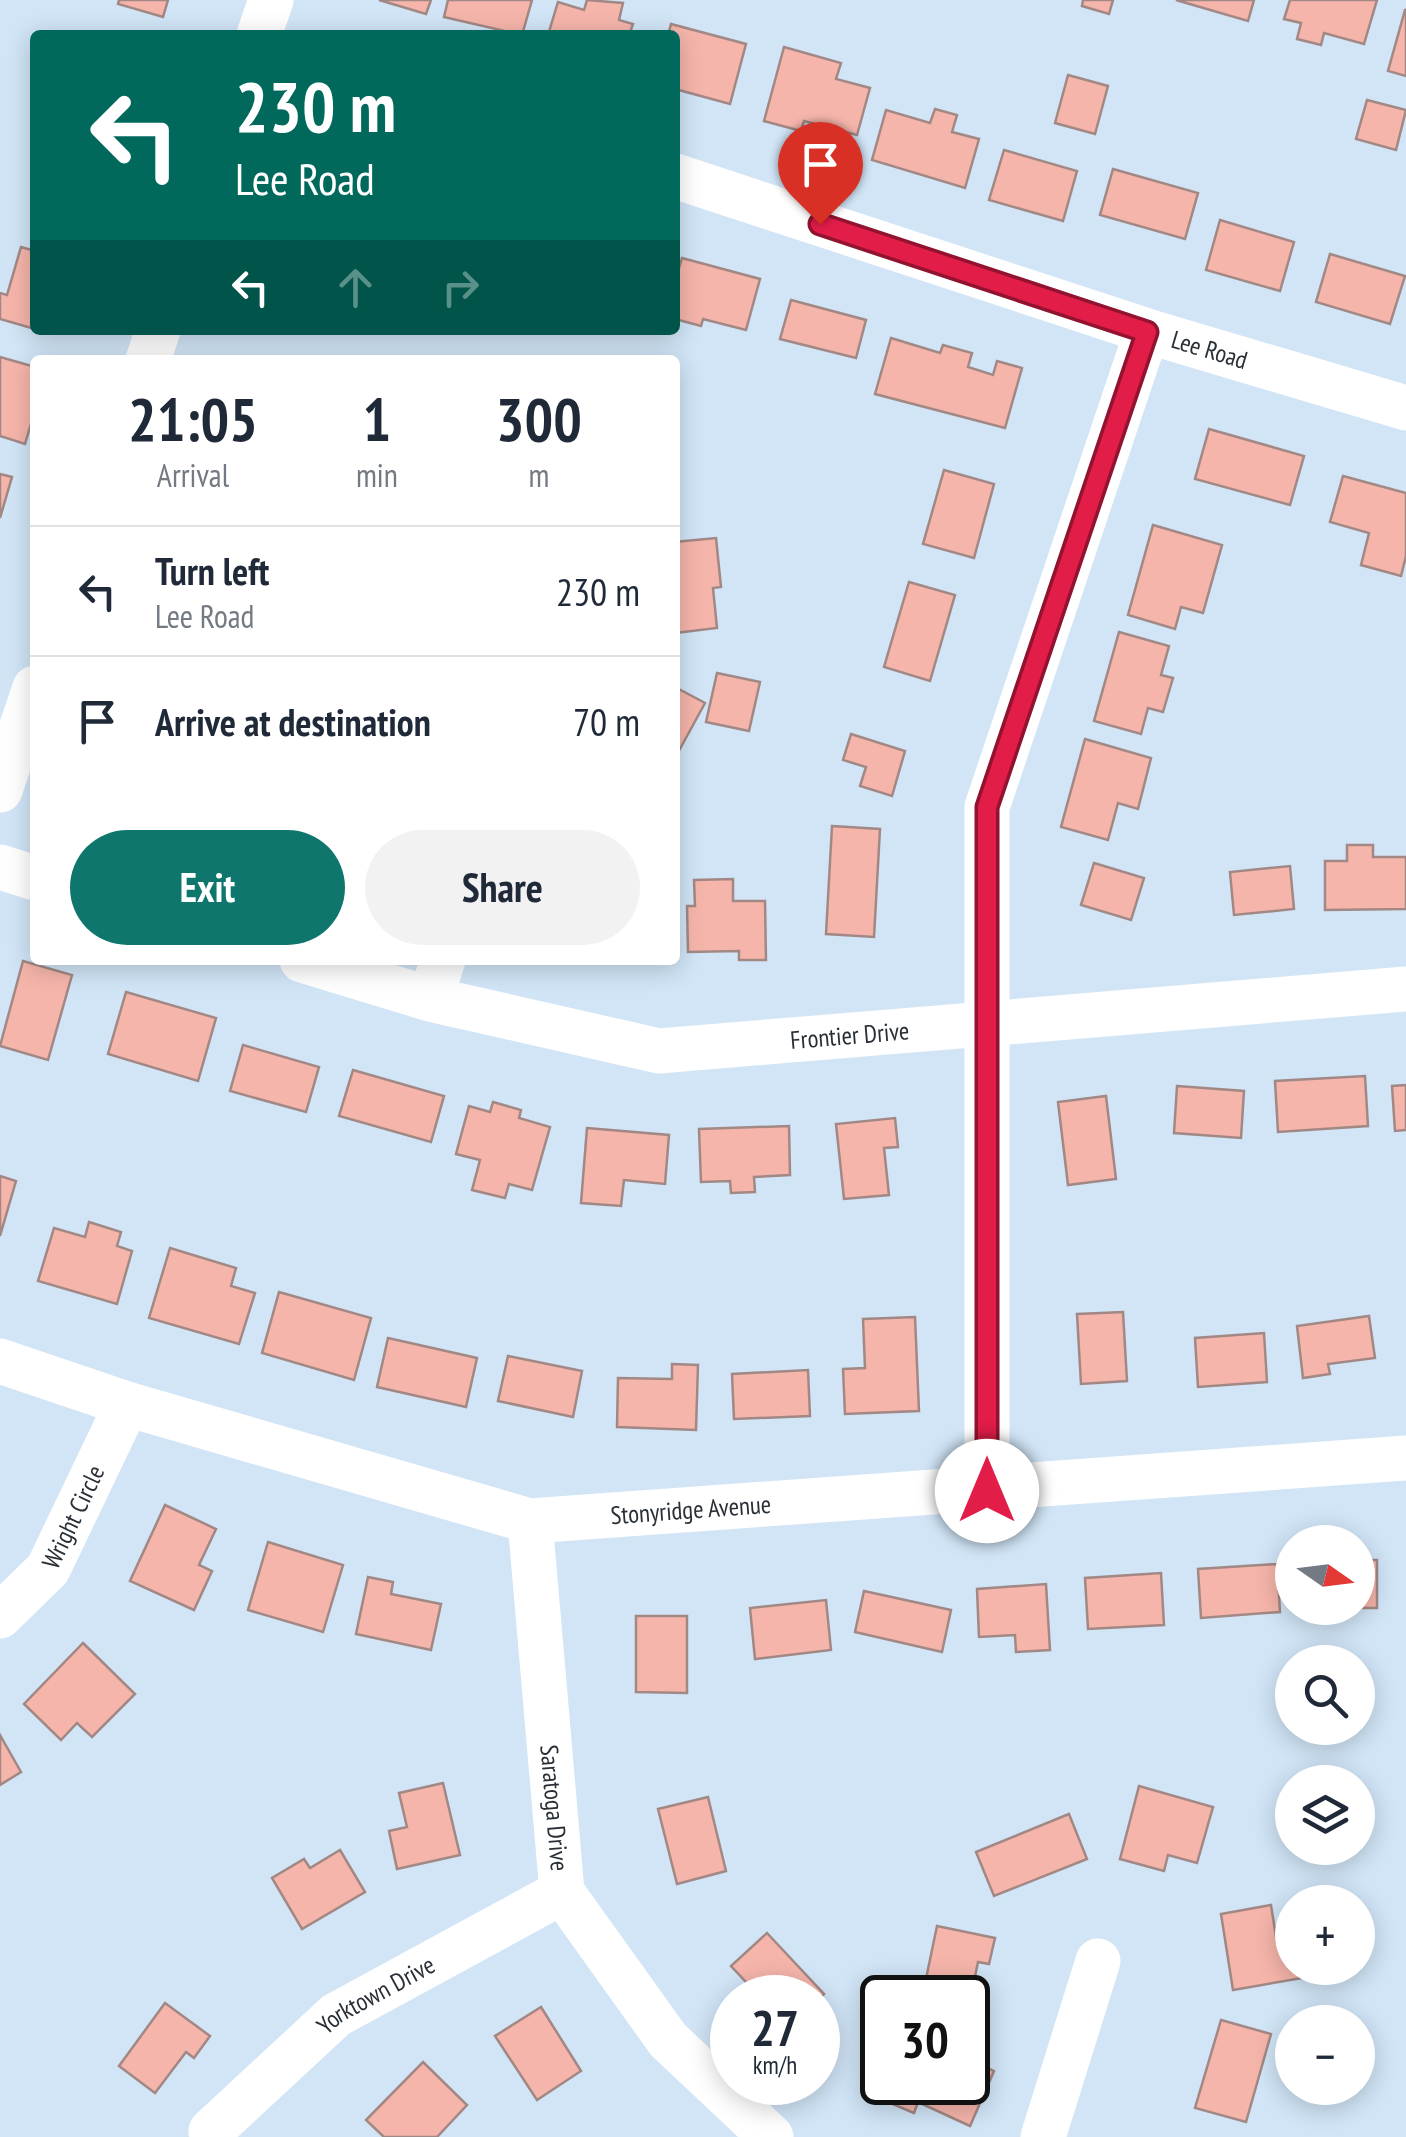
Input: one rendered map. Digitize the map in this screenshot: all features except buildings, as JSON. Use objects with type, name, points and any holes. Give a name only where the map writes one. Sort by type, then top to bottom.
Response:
[{"type":"street","points":[[261,30],[271,0]]},
{"type":"street","name":"Lee Road","points":[[680,178],[1147,332],[1406,408]]},
{"type":"street","points":[[987,1491],[987,807],[1147,332]]},
{"type":"street","points":[[0,790],[30,703]]},
{"type":"street","points":[[0,867],[30,876]]},
{"type":"street","name":"Frontier Drive","points":[[336,965],[436,980],[660,1052],[1406,989]]},
{"type":"street","name":"Stonyridge Avenue","points":[[0,1361],[126,1404],[530,1521],[1406,1458]]},
{"type":"street","name":"Wright Circle","points":[[0,1616],[48,1569],[126,1404]]},
{"type":"street","name":"Saratoga Drive","points":[[530,1521],[562,1892],[668,2040],[770,2137]]},
{"type":"street","name":"Yorktown Drive","points":[[210,2131],[336,2015],[562,1892]]},
{"type":"street","points":[[1043,2137],[1098,1961]]},
{"type":"route","points":[[820,224],[1147,332],[987,807],[987,1491]]}]
